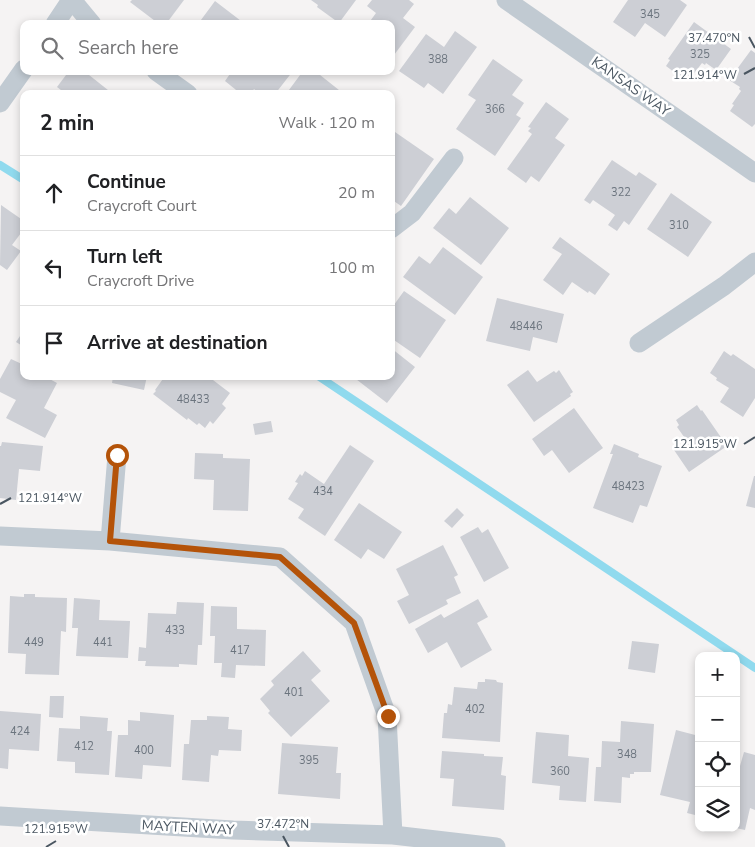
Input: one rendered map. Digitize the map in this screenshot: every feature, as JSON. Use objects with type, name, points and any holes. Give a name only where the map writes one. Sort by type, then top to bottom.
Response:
[{"type":"street","points":[[58,20],[71,0],[88,20]]},
{"type":"street","name":"KANSAS WAY","points":[[506,0],[755,173]]},
{"type":"street","points":[[0,103],[20,74]]},
{"type":"street","points":[[162,75],[182,90]]},
{"type":"street","points":[[395,226],[412,213],[454,158]]},
{"type":"street","points":[[639,343],[724,286],[755,262]]},
{"type":"street","points":[[110,541],[117,455]]},
{"type":"street","points":[[0,536],[110,541],[280,557],[354,623],[388,716],[393,836]]},
{"type":"street","name":"MAYTEN WAY","points":[[0,816],[232,839],[393,836],[496,847]]},
{"type":"building","points":[[132,0],[184,0],[169,20],[154,20],[130,2]]},
{"type":"building","points":[[311,0],[356,0],[341,20],[335,20],[317,7],[318,5]]},
{"type":"building","points":[[372,0],[409,0],[414,4],[403,18],[415,27],[395,54],[395,20],[371,20],[376,13],[367,6]]},
{"type":"building","points":[[628,0],[680,0],[687,5],[665,37],[645,23],[635,37],[613,22]]},
{"type":"building","points":[[215,1],[240,20],[201,20]]},
{"type":"building","points":[[694,22],[731,49],[716,70],[706,63],[705,65],[702,63],[686,81],[666,66],[670,60],[668,59]]},
{"type":"building","points":[[455,31],[477,47],[443,94],[428,83],[424,88],[399,71],[426,34],[444,47]]},
{"type":"building","points":[[751,50],[755,53],[755,124],[752,127],[730,111],[734,105],[732,104],[741,91],[740,87],[729,80]]},
{"type":"building","points":[[493,59],[523,80],[512,95],[524,103],[516,115],[521,118],[495,156],[456,129],[476,100],[468,95]]},
{"type":"building","points":[[66,75],[89,75],[108,90],[61,90],[57,87]]},
{"type":"building","points":[[229,75],[290,75],[278,90],[236,90],[225,81]]},
{"type":"building","points":[[300,75],[320,75],[339,90],[289,90]]},
{"type":"building","points":[[546,102],[569,119],[555,138],[565,145],[539,182],[531,176],[526,183],[507,169],[532,134],[528,131],[531,128],[528,127]]},
{"type":"building","points":[[395,132],[434,159],[401,206],[395,202]]},
{"type":"building","points":[[612,160],[636,176],[639,172],[657,184],[629,225],[624,221],[617,231],[608,225],[615,215],[593,200],[590,204],[584,200]]},
{"type":"building","points":[[671,193],[712,222],[688,257],[647,229]]},
{"type":"building","points":[[470,197],[509,228],[481,265],[433,228],[449,208],[456,214]]},
{"type":"building","points":[[1,205],[20,218],[20,234],[12,245],[20,252],[7,270],[0,265]]},
{"type":"building","points":[[560,237],[610,274],[595,295],[589,291],[588,293],[572,282],[563,295],[543,280],[562,254],[552,248]]},
{"type":"building","points":[[443,247],[483,277],[455,315],[403,277],[419,256],[430,264]]},
{"type":"building","points":[[404,291],[446,320],[420,358],[395,341],[395,303]]},
{"type":"building","points":[[497,298],[564,314],[557,343],[533,337],[530,351],[486,341]]},
{"type":"building","points":[[20,336],[20,344],[16,342]]},
{"type":"building","points":[[395,351],[415,367],[387,403],[357,380],[395,380]]},
{"type":"building","points":[[724,351],[731,356],[733,354],[755,369],[755,398],[743,417],[720,402],[729,388],[716,380],[717,378],[710,373]]},
{"type":"building","points":[[11,359],[20,363],[20,380],[51,380],[57,383],[44,408],[57,415],[45,438],[6,418],[16,400],[0,392],[0,379]]},
{"type":"building","points":[[528,370],[537,382],[554,371],[556,373],[559,370],[573,392],[570,394],[571,396],[534,422],[507,385]]},
{"type":"building","points":[[112,380],[146,380],[144,390],[112,383]]},
{"type":"building","points":[[162,380],[213,380],[230,393],[222,404],[226,408],[213,424],[210,421],[205,428],[188,418],[187,420],[153,394]]},
{"type":"building","points":[[697,405],[727,446],[689,472],[674,450],[687,441],[677,427],[679,425],[676,420]]},
{"type":"building","points":[[574,408],[603,448],[569,473],[552,450],[544,456],[532,439]]},
{"type":"building","points":[[271,421],[273,432],[255,435],[253,424]]},
{"type":"building","points":[[2,442],[43,446],[40,471],[19,469],[16,500],[0,498],[0,446]]},
{"type":"building","points":[[614,444],[639,454],[638,457],[662,466],[647,507],[640,505],[633,523],[593,508],[613,454],[610,454]]},
{"type":"building","points":[[350,445],[374,461],[325,536],[298,518],[304,509],[288,499],[298,483],[295,482],[300,474],[302,476],[305,471],[324,484]]},
{"type":"building","points":[[195,453],[223,454],[223,458],[250,459],[248,511],[213,510],[214,480],[194,479]]},
{"type":"building","points":[[755,476],[755,508],[746,506]]},
{"type":"building","points":[[359,503],[402,532],[384,559],[368,549],[361,559],[334,540]]},
{"type":"building","points":[[457,508],[464,515],[452,528],[444,521]]},
{"type":"building","points":[[478,527],[482,533],[488,529],[509,568],[484,582],[460,537]]},
{"type":"building","points":[[443,545],[458,575],[454,577],[461,593],[446,600],[448,604],[409,624],[397,601],[409,595],[396,569]]},
{"type":"building","points":[[24,594],[35,594],[35,597],[67,598],[66,632],[61,631],[59,675],[25,674],[26,654],[8,653],[10,596],[24,597]]},
{"type":"building","points":[[74,598],[100,600],[99,620],[130,621],[128,658],[76,656],[78,628],[72,628]]},
{"type":"building","points":[[478,599],[488,617],[477,623],[492,650],[461,668],[447,642],[428,653],[415,629],[441,614],[444,618]]},
{"type":"building","points":[[177,602],[204,603],[202,645],[198,645],[197,665],[179,664],[179,667],[145,666],[146,661],[138,661],[139,647],[146,648],[148,613],[176,614]]},
{"type":"building","points":[[211,606],[237,607],[237,629],[266,630],[265,666],[236,665],[235,678],[221,677],[222,663],[214,663],[215,636],[210,636]]},
{"type":"building","points":[[632,641],[659,644],[655,673],[628,669]]},
{"type":"building","points":[[303,651],[321,671],[311,680],[330,701],[291,737],[268,713],[270,711],[260,699],[274,685],[271,681]]},
{"type":"building","points":[[485,679],[503,683],[500,742],[442,738],[444,713],[447,713],[448,704],[452,705],[454,687],[477,689],[478,682],[485,682]]},
{"type":"building","points":[[50,696],[64,696],[63,718],[49,717]]},
{"type":"building","points":[[0,711],[41,714],[39,751],[9,749],[8,769],[0,768]]},
{"type":"building","points":[[140,712],[174,715],[171,767],[143,765],[142,779],[115,777],[118,735],[128,735],[128,720],[140,721]]},
{"type":"building","points":[[80,716],[108,718],[107,731],[112,731],[109,775],[75,773],[75,762],[57,761],[59,728],[80,729]]},
{"type":"building","points":[[207,716],[229,717],[228,729],[242,730],[241,751],[219,750],[218,756],[211,755],[209,782],[182,780],[184,744],[189,744],[191,720],[207,720]]},
{"type":"building","points":[[621,721],[654,724],[651,772],[634,772],[634,774],[630,774],[630,778],[622,777],[621,803],[594,801],[596,767],[601,767],[602,741],[620,742]]},
{"type":"building","points":[[676,730],[695,735],[695,815],[687,813],[690,802],[660,795]]},
{"type":"building","points":[[536,732],[569,735],[568,756],[589,758],[586,802],[559,800],[560,786],[532,783]]},
{"type":"building","points":[[282,743],[338,747],[336,773],[341,773],[340,799],[278,794]]},
{"type":"building","points":[[442,751],[503,757],[501,775],[506,776],[504,810],[452,806],[454,779],[440,778]]},
{"type":"building","points":[[744,752],[755,755],[755,810],[750,808],[745,830],[740,829],[740,766]]},
{"type":"waterway","points":[[0,165],[20,178]]},
{"type":"waterway","points":[[324,380],[755,668]]},
{"type":"route","points":[[117,455],[110,541],[280,557],[354,623],[388,716]]}]
